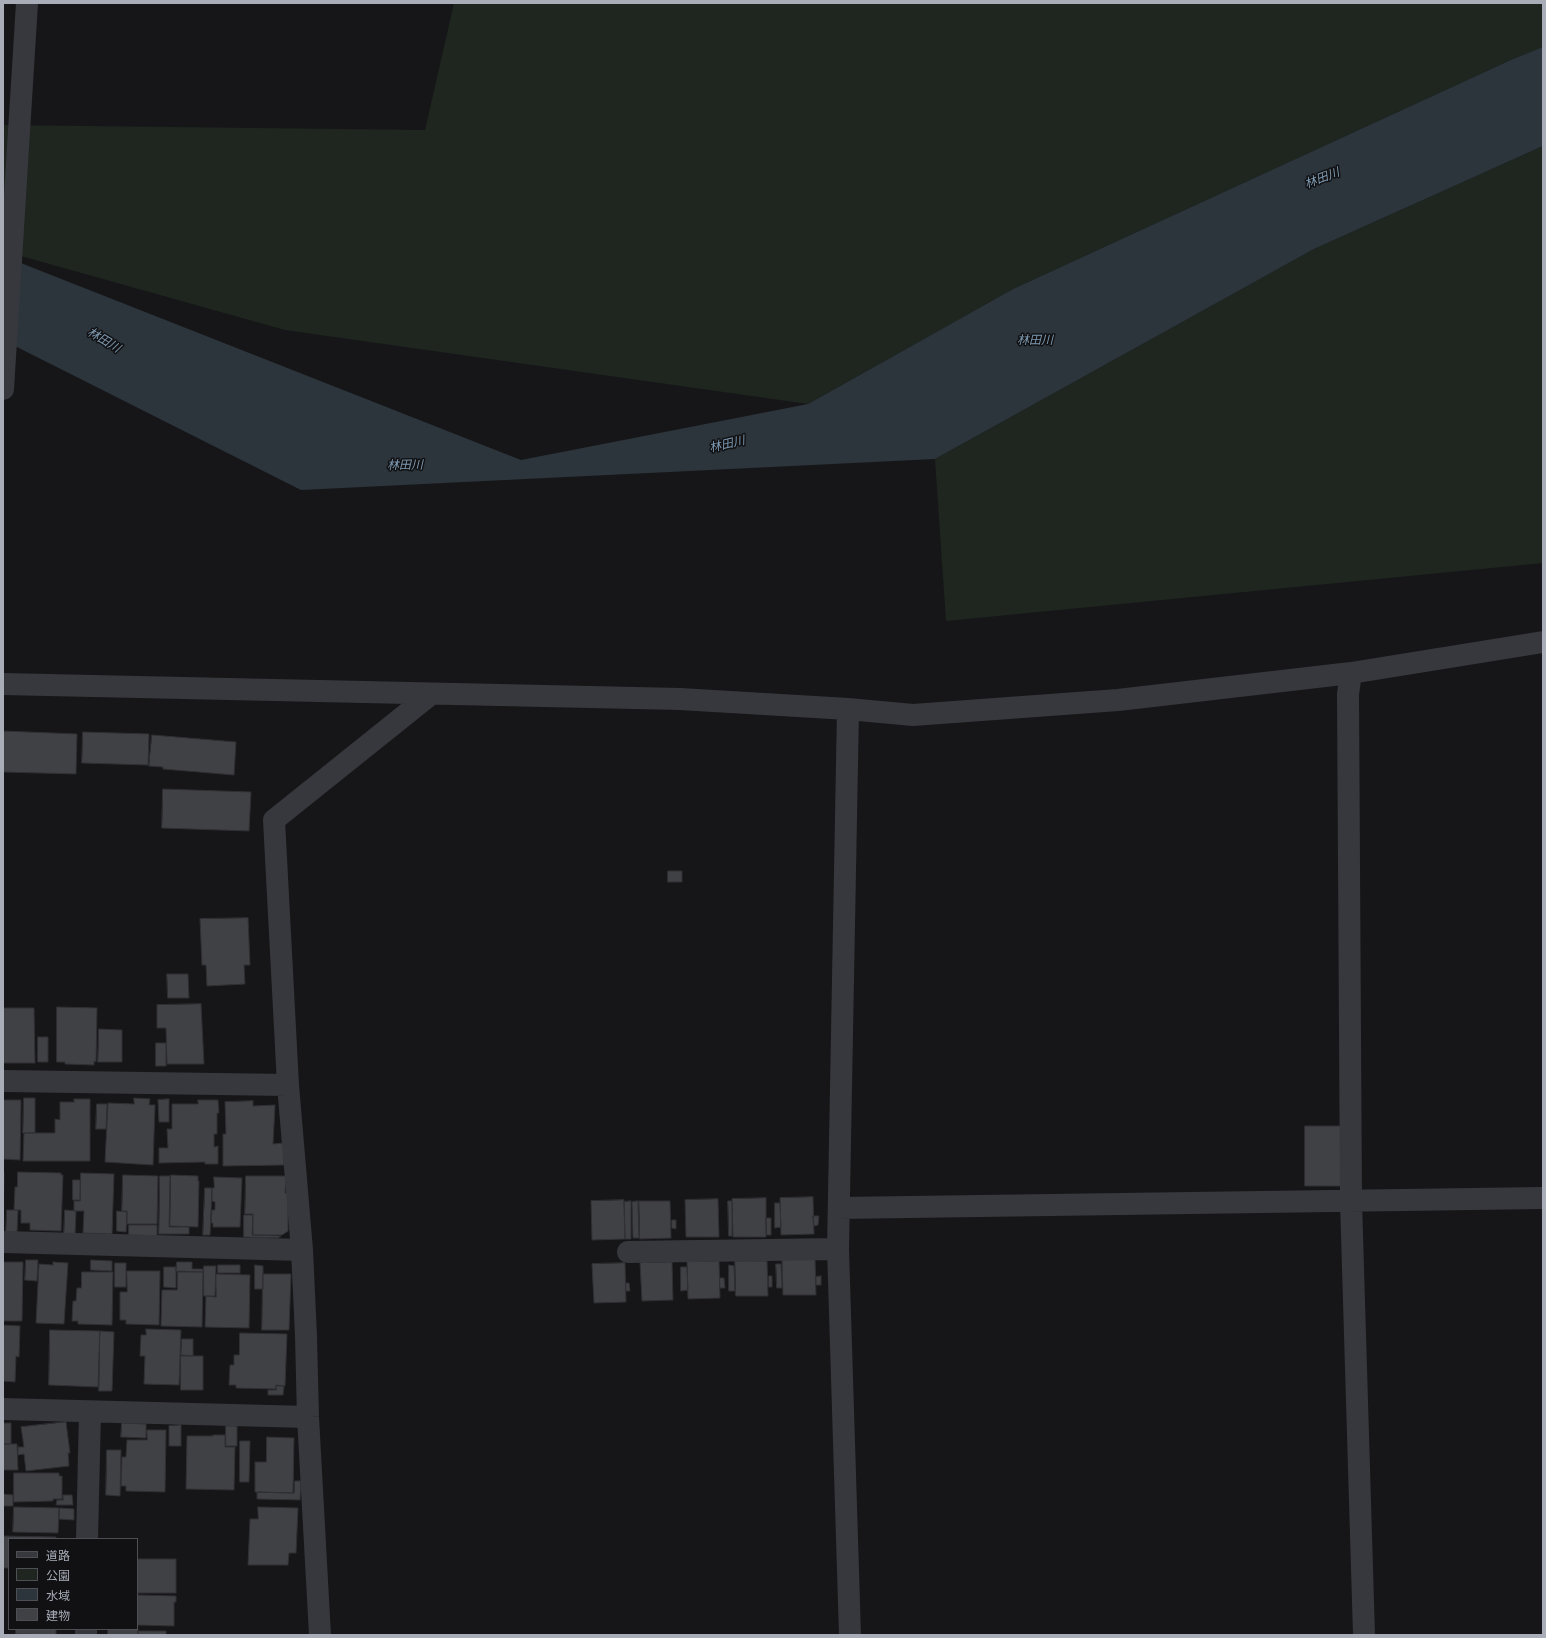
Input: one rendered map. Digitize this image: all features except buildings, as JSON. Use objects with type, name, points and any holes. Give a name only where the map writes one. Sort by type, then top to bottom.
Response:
[{"type":"street","points":[[3,390],[28,3]]},
{"type":"street","points":[[3,684],[680,699],[848,709],[913,715],[1118,700],[1351,673],[1543,642]]},
{"type":"street","points":[[1351,673],[1348,694],[1351,1201],[1364,1635]]},
{"type":"street","points":[[320,1635],[308,1417],[302,1250],[288,1085],[274,820],[430,694]]},
{"type":"street","points":[[848,709],[838,1249],[850,1635]]},
{"type":"street","points":[[3,1081],[288,1085]]},
{"type":"street","points":[[839,1208],[1543,1198]]},
{"type":"street","points":[[3,1242],[302,1250]]},
{"type":"street","points":[[628,1252],[838,1249]]},
{"type":"street","points":[[3,1410],[308,1417]]},
{"type":"street","points":[[88,1538],[90,1412]]},
{"type":"green space","points":[[454,3],[1543,3],[1543,47],[1513,59],[1013,289],[808,404],[285,330],[3,251],[3,125],[425,130]]},
{"type":"green space","points":[[1543,146],[1543,563],[946,621],[935,459],[1314,249]]},
{"type":"water","name":"林田川","points":[[1543,47],[1543,146],[1314,249],[935,459],[301,490],[3,340],[3,256],[521,460],[808,404],[1013,289],[1513,59]]}]
